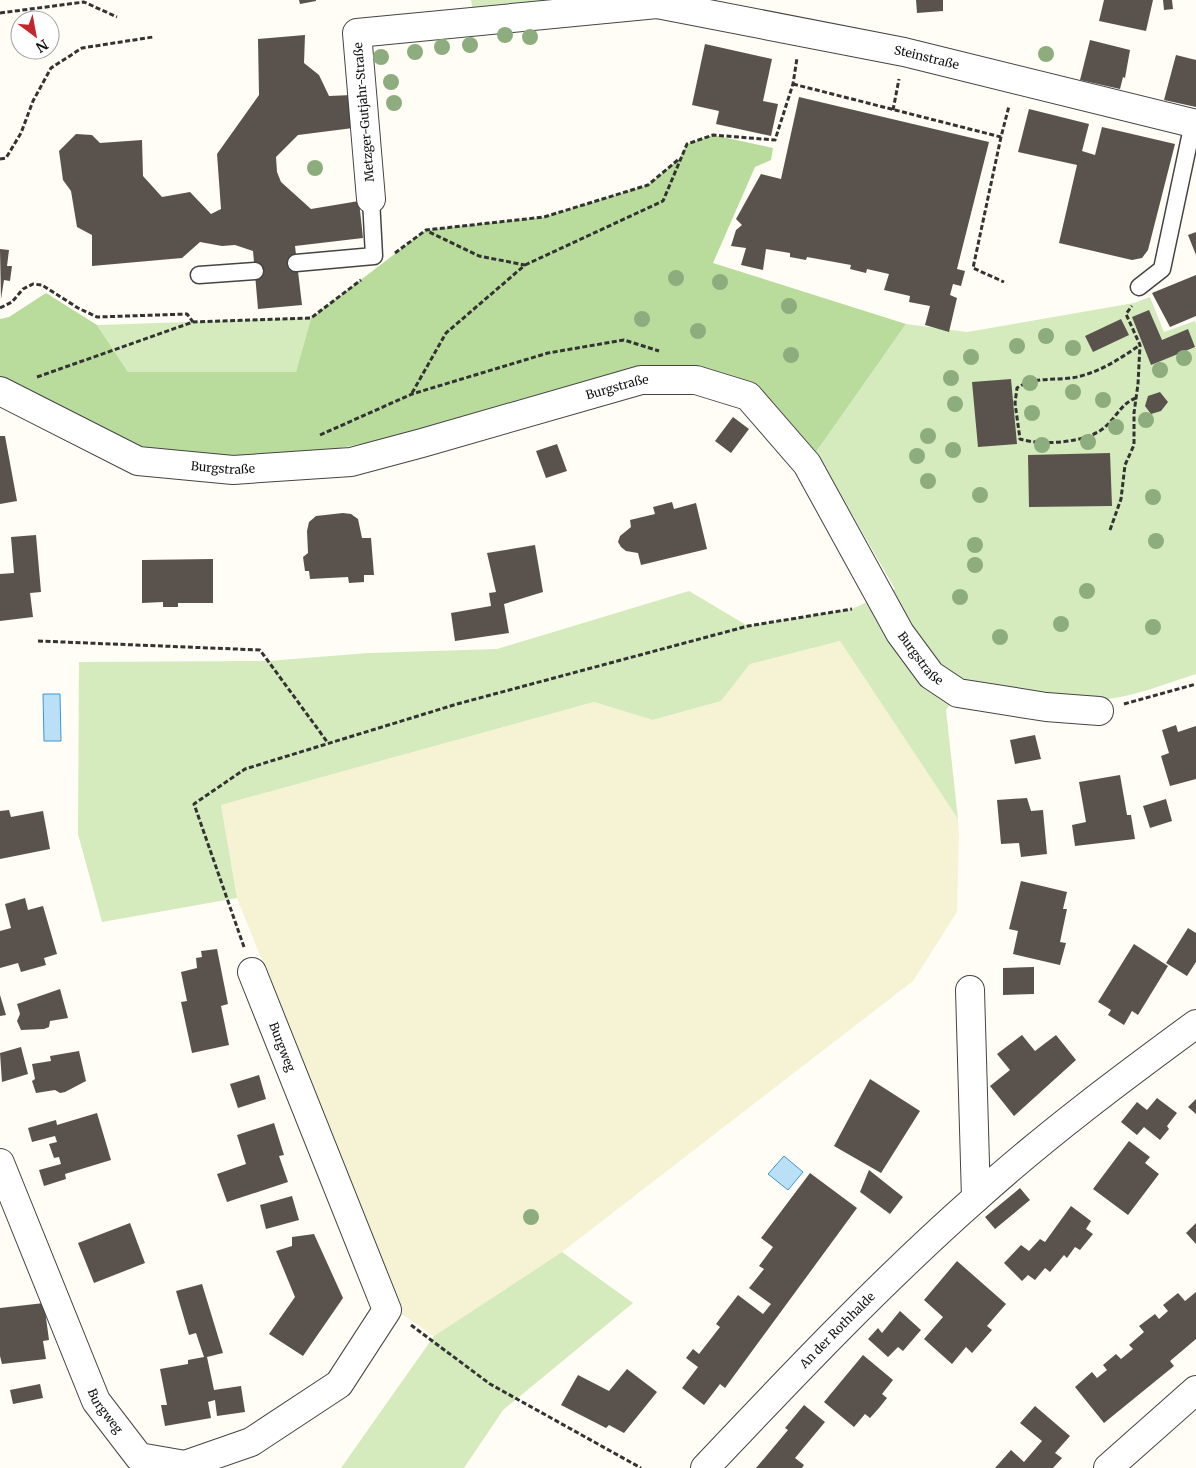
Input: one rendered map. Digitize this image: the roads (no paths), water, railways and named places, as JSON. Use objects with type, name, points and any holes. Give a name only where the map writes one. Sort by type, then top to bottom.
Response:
[{"type":"street","name":"Steinstraße","points":[[460,11],[656,2],[802,33],[904,52],[1194,123]]},
{"type":"street","name":"Metzger-Gutjahr-Straße","points":[[371,199],[358,33],[460,11]]},
{"type":"street","name":"Burgstraße","points":[[7,395],[138,461],[233,470],[351,462],[460,433],[641,380],[696,380],[748,396],[807,464],[900,633],[931,676],[958,693],[1046,707],[1099,711]]},
{"type":"street","name":"Burgweg","points":[[0,1163],[96,1401],[139,1457],[185,1465],[251,1442],[340,1397],[340,1384],[387,1310],[252,972]]},
{"type":"street","points":[[970,990],[976,1198]]},
{"type":"street","name":"An der Rothhalde","points":[[706,1468],[824,1343],[976,1198],[1096,1098],[1196,1024]]},
{"type":"street","points":[[1108,1468],[1196,1390]]},
{"type":"lane","points":[[1139,287],[1162,269],[1194,123]]},
{"type":"lane","points":[[296,263],[374,256],[371,199]]},
{"type":"lane","points":[[199,276],[255,271]]},
{"type":"water","points":[[43,694],[60,694],[61,741],[44,741]]},
{"type":"water","points":[[784,1156],[803,1172],[788,1190],[768,1174]]}]
